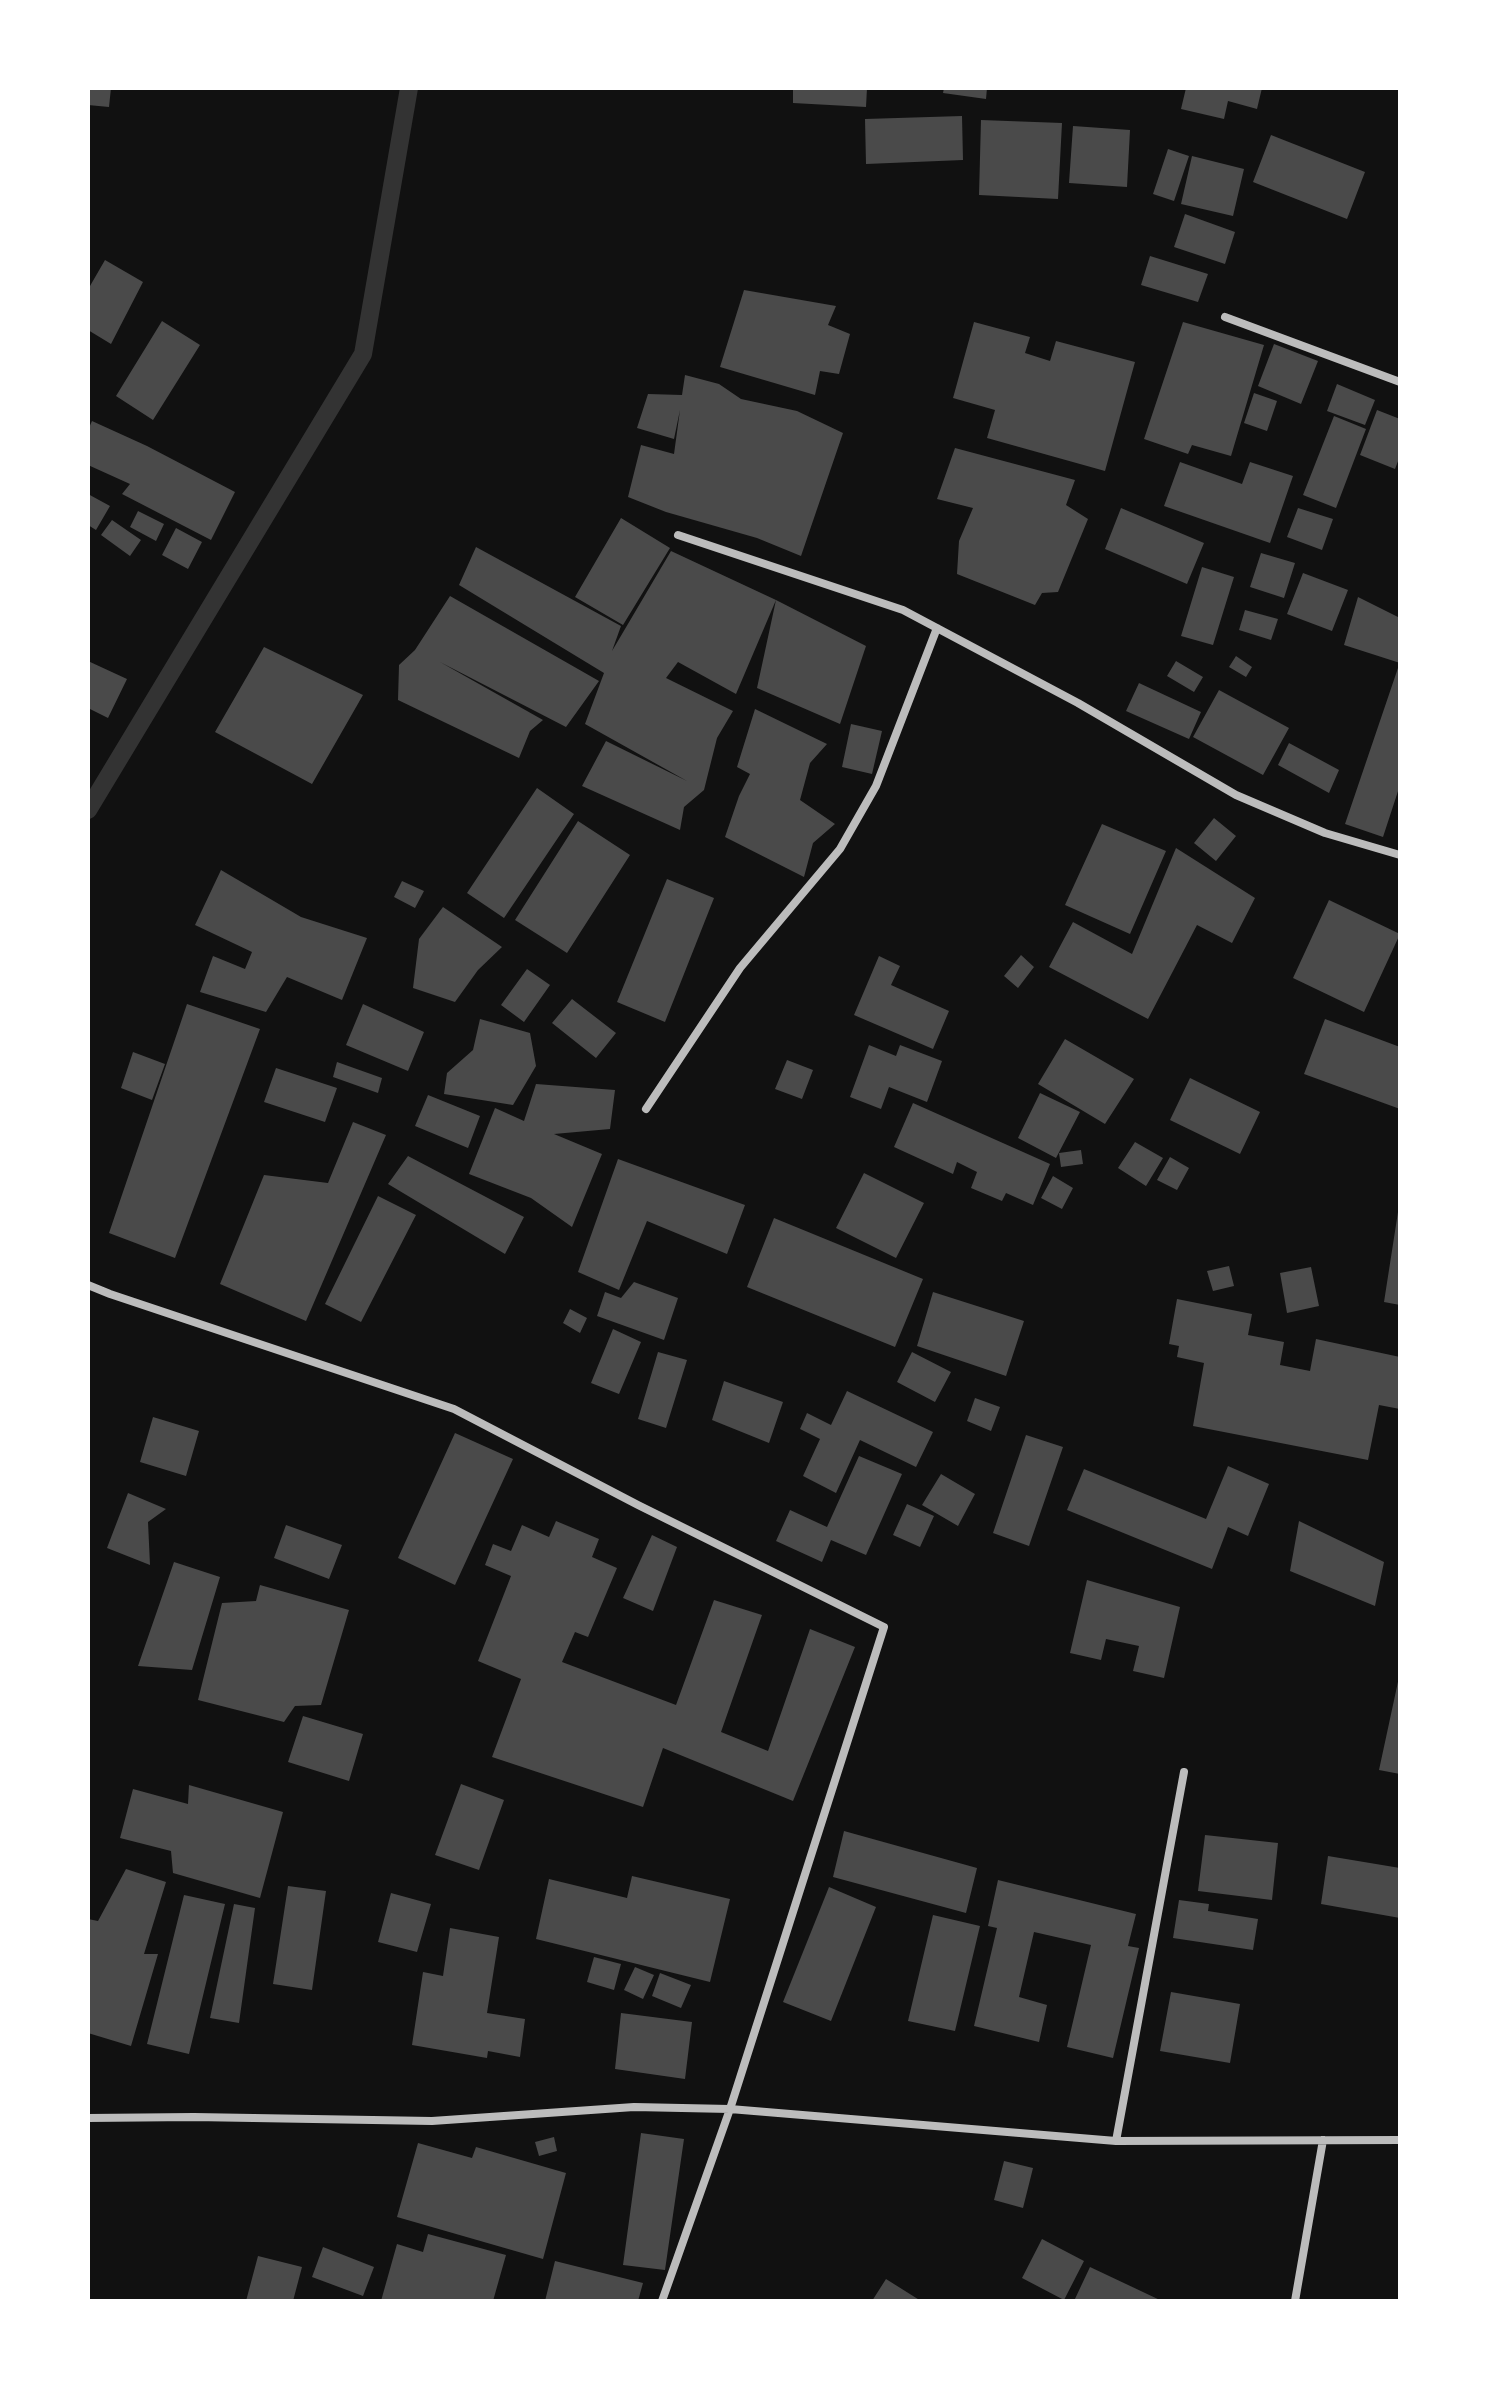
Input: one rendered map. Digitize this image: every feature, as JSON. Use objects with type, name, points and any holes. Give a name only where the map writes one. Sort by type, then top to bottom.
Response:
[{"type":"street","points":[[1225,317],[1400,382]]},
{"type":"street","points":[[678,535],[903,610],[1078,703],[1236,795],[1325,833],[1400,855]]},
{"type":"street","points":[[646,1109],[740,968],[840,849],[876,786],[937,628]]},
{"type":"street","points":[[88,1285],[454,1409],[638,1505],[884,1627],[730,2109],[662,2301]]},
{"type":"street","points":[[1116,2141],[1184,1772]]},
{"type":"street","points":[[88,2118],[432,2121],[634,2107],[730,2109],[1116,2141],[1400,2140]]},
{"type":"street","points":[[1295,2301],[1323,2140]]},
{"type":"building","points":[[88,88],[111,88],[109,107],[88,105]]},
{"type":"building","points":[[793,88],[867,88],[866,107],[793,103]]},
{"type":"building","points":[[944,88],[987,88],[986,99],[943,93]]},
{"type":"building","points":[[1186,88],[1262,88],[1257,109],[1228,101],[1224,119],[1181,109]]},
{"type":"building","points":[[962,116],[963,160],[866,164],[865,119]]},
{"type":"building","points":[[981,120],[1062,123],[1058,199],[979,195]]},
{"type":"building","points":[[1073,126],[1130,130],[1127,187],[1069,183]]},
{"type":"building","points":[[1271,135],[1365,172],[1347,219],[1253,182]]},
{"type":"building","points":[[1168,149],[1189,156],[1174,201],[1153,194]]},
{"type":"building","points":[[1192,156],[1244,169],[1233,216],[1181,204]]},
{"type":"building","points":[[1185,214],[1235,232],[1225,264],[1174,247]]},
{"type":"building","points":[[1150,256],[1208,274],[1198,302],[1141,285]]},
{"type":"building","points":[[105,260],[143,282],[111,344],[88,330],[88,285]]},
{"type":"building","points":[[744,290],[836,306],[828,325],[850,334],[839,374],[820,371],[815,395],[720,367]]},
{"type":"building","points":[[162,321],[200,345],[153,420],[116,396]]},
{"type":"building","points":[[974,322],[1030,337],[1025,353],[1050,361],[1056,341],[1135,362],[1105,471],[987,438],[995,410],[953,398]]},
{"type":"building","points":[[1183,322],[1264,345],[1231,456],[1192,445],[1188,454],[1144,439]]},
{"type":"building","points":[[1274,344],[1318,361],[1301,404],[1258,386]]},
{"type":"building","points":[[685,375],[719,384],[741,399],[797,411],[843,433],[801,556],[757,538],[666,512],[628,497],[641,445],[674,454],[680,410],[674,439],[637,428],[648,394],[682,395]]},
{"type":"building","points":[[1337,384],[1375,400],[1365,425],[1327,411]]},
{"type":"building","points":[[1254,393],[1277,401],[1267,431],[1244,423]]},
{"type":"building","points":[[1377,410],[1400,419],[1400,456],[1395,469],[1360,455]]},
{"type":"building","points":[[1334,416],[1366,429],[1336,508],[1303,495]]},
{"type":"building","points":[[92,421],[235,492],[211,540],[122,494],[130,484],[88,465],[88,430]]},
{"type":"building","points":[[955,448],[1075,480],[1066,505],[1088,519],[1058,592],[1042,593],[1035,605],[957,574],[959,541],[973,508],[937,499]]},
{"type":"building","points":[[1180,462],[1242,484],[1250,462],[1293,476],[1270,543],[1164,506]]},
{"type":"building","points":[[88,494],[110,506],[96,530],[88,525]]},
{"type":"building","points":[[1121,508],[1204,543],[1187,584],[1105,549]]},
{"type":"building","points":[[1298,508],[1333,519],[1322,550],[1287,537]]},
{"type":"building","points":[[138,511],[164,524],[156,541],[130,527]]},
{"type":"building","points":[[621,518],[670,548],[623,625],[575,597]]},
{"type":"building","points":[[112,520],[141,540],[130,556],[101,535]]},
{"type":"building","points":[[176,528],[202,542],[188,569],[162,555]]},
{"type":"building","points":[[476,547],[621,626],[612,651],[671,551],[776,600],[736,694],[678,662],[666,678],[733,711],[717,738],[704,790],[684,807],[680,830],[582,786],[606,741],[687,781],[585,724],[604,673],[459,585]]},
{"type":"building","points":[[1261,553],[1295,563],[1284,598],[1250,587]]},
{"type":"building","points":[[1202,567],[1234,577],[1213,645],[1181,636]]},
{"type":"building","points":[[1303,573],[1348,590],[1332,631],[1287,614]]},
{"type":"building","points":[[450,596],[599,681],[566,727],[440,662],[543,720],[530,731],[519,758],[398,700],[399,665],[415,650]]},
{"type":"building","points":[[1358,597],[1400,618],[1400,663],[1344,645]]},
{"type":"building","points":[[776,600],[866,646],[840,724],[757,688]]},
{"type":"building","points":[[1245,610],[1278,619],[1271,640],[1239,630]]},
{"type":"building","points":[[264,647],[363,695],[312,784],[215,732]]},
{"type":"building","points":[[1236,656],[1252,667],[1246,677],[1229,667]]},
{"type":"building","points":[[88,661],[127,679],[108,718],[88,708]]},
{"type":"building","points":[[1176,661],[1203,677],[1194,692],[1167,676]]},
{"type":"building","points":[[1399,665],[1400,785],[1383,837],[1345,824]]},
{"type":"building","points":[[1139,683],[1201,712],[1189,739],[1126,711]]},
{"type":"building","points":[[1219,690],[1289,728],[1263,775],[1193,737]]},
{"type":"building","points":[[755,709],[827,744],[810,763],[800,800],[835,824],[813,843],[804,877],[725,837],[750,774],[737,767]]},
{"type":"building","points":[[851,724],[882,731],[872,774],[842,767]]},
{"type":"building","points":[[1289,743],[1339,770],[1329,793],[1278,765]]},
{"type":"building","points":[[537,788],[574,814],[504,918],[467,893]]},
{"type":"building","points":[[1214,818],[1236,836],[1216,861],[1194,843]]},
{"type":"building","points":[[578,821],[630,855],[567,953],[515,920]]},
{"type":"building","points":[[1102,824],[1166,851],[1130,934],[1065,905]]},
{"type":"building","points":[[1176,848],[1255,898],[1232,943],[1197,925],[1148,1019],[1049,967],[1073,922],[1132,954]]},
{"type":"building","points":[[221,870],[301,917],[367,938],[342,1000],[287,977],[266,1012],[200,992],[213,956],[245,969],[252,952],[195,925]]},
{"type":"building","points":[[667,879],[714,898],[665,1022],[617,1002]]},
{"type":"building","points":[[402,881],[424,891],[415,908],[394,897]]},
{"type":"building","points":[[1329,900],[1400,934],[1364,1012],[1293,978]]},
{"type":"building","points":[[443,907],[502,947],[478,970],[455,1002],[413,988],[419,939]]},
{"type":"building","points":[[1021,955],[1034,967],[1018,988],[1004,976]]},
{"type":"building","points":[[879,956],[900,966],[891,985],[949,1011],[933,1049],[854,1015]]},
{"type":"building","points":[[527,969],[550,985],[524,1022],[501,1005]]},
{"type":"building","points":[[572,999],[616,1033],[596,1058],[552,1023]]},
{"type":"building","points":[[187,1004],[260,1029],[175,1258],[109,1233]]},
{"type":"building","points":[[363,1004],[424,1032],[408,1071],[346,1045]]},
{"type":"building","points":[[480,1019],[530,1033],[536,1066],[513,1105],[444,1094],[447,1073],[473,1050]]},
{"type":"building","points":[[1325,1019],[1400,1047],[1400,1109],[1304,1074]]},
{"type":"building","points":[[1065,1039],[1134,1079],[1105,1124],[1038,1084]]},
{"type":"building","points":[[869,1045],[896,1056],[900,1045],[942,1061],[927,1102],[889,1087],[881,1109],[850,1097]]},
{"type":"building","points":[[133,1052],[165,1064],[152,1100],[121,1088]]},
{"type":"building","points":[[787,1060],[813,1070],[802,1099],[775,1089]]},
{"type":"building","points":[[337,1062],[382,1078],[378,1093],[333,1077]]},
{"type":"building","points":[[276,1068],[337,1088],[325,1122],[264,1102]]},
{"type":"building","points":[[1190,1078],[1260,1112],[1240,1154],[1170,1120]]},
{"type":"building","points":[[536,1084],[615,1090],[610,1129],[554,1134],[602,1154],[572,1227],[531,1198],[469,1174],[495,1108],[524,1121]]},
{"type":"building","points":[[1040,1093],[1080,1112],[1056,1158],[1018,1138]]},
{"type":"building","points":[[428,1095],[480,1116],[468,1148],[415,1126]]},
{"type":"building","points":[[913,1103],[1050,1164],[1033,1205],[1006,1193],[1002,1201],[971,1188],[977,1172],[957,1162],[953,1174],[894,1147]]},
{"type":"building","points":[[353,1122],[386,1135],[306,1321],[220,1284],[264,1175],[328,1183]]},
{"type":"building","points":[[1135,1142],[1163,1158],[1146,1186],[1118,1168]]},
{"type":"building","points":[[1081,1150],[1083,1164],[1061,1167],[1059,1153]]},
{"type":"building","points":[[408,1156],[524,1217],[505,1254],[388,1184]]},
{"type":"building","points":[[1170,1157],[1189,1168],[1177,1190],[1157,1180]]},
{"type":"building","points":[[618,1159],[745,1205],[727,1254],[647,1221],[619,1290],[578,1272]]},
{"type":"building","points":[[864,1173],[924,1203],[896,1258],[836,1228]]},
{"type":"building","points":[[1053,1176],[1073,1188],[1062,1209],[1041,1198]]},
{"type":"building","points":[[378,1196],[416,1215],[361,1322],[325,1304]]},
{"type":"building","points":[[1400,1212],[1400,1305],[1384,1302]]},
{"type":"building","points":[[774,1218],[923,1279],[895,1347],[747,1287]]},
{"type":"building","points":[[1229,1266],[1234,1286],[1213,1291],[1207,1271]]},
{"type":"building","points":[[1311,1267],[1319,1306],[1287,1313],[1280,1273]]},
{"type":"building","points":[[634,1282],[678,1298],[664,1340],[597,1316],[605,1292],[621,1298]]},
{"type":"building","points":[[933,1292],[1024,1321],[1006,1376],[917,1346]]},
{"type":"building","points":[[1177,1299],[1252,1314],[1248,1335],[1284,1342],[1280,1365],[1310,1371],[1316,1339],[1400,1357],[1400,1409],[1379,1405],[1368,1460],[1193,1426],[1204,1363],[1177,1357],[1179,1346],[1169,1344]]},
{"type":"building","points":[[570,1309],[587,1318],[580,1333],[563,1323]]},
{"type":"building","points":[[613,1329],[641,1342],[619,1394],[591,1383]]},
{"type":"building","points":[[658,1352],[687,1360],[666,1428],[638,1419]]},
{"type":"building","points":[[912,1352],[951,1372],[935,1402],[897,1382]]},
{"type":"building","points":[[724,1381],[783,1402],[769,1443],[712,1420]]},
{"type":"building","points":[[847,1391],[933,1432],[916,1467],[860,1440],[836,1493],[803,1476],[820,1439],[800,1429],[807,1413],[831,1425]]},
{"type":"building","points":[[975,1398],[1000,1407],[991,1431],[967,1421]]},
{"type":"building","points":[[153,1417],[199,1431],[186,1476],[140,1462]]},
{"type":"building","points":[[455,1433],[513,1459],[455,1585],[398,1558]]},
{"type":"building","points":[[1026,1435],[1063,1447],[1029,1546],[993,1533]]},
{"type":"building","points":[[859,1456],[902,1474],[866,1555],[831,1540],[822,1562],[776,1541],[790,1510],[827,1527]]},
{"type":"building","points":[[1228,1466],[1269,1484],[1248,1536],[1228,1527],[1212,1569],[1067,1510],[1084,1469],[1206,1519]]},
{"type":"building","points":[[941,1474],[975,1494],[958,1526],[922,1505]]},
{"type":"building","points":[[128,1493],[166,1509],[148,1522],[150,1565],[107,1548]]},
{"type":"building","points":[[907,1504],[934,1516],[920,1547],[893,1535]]},
{"type":"building","points":[[556,1521],[599,1539],[592,1557],[617,1568],[588,1637],[575,1632],[562,1662],[676,1705],[714,1600],[762,1615],[721,1732],[768,1751],[810,1629],[855,1647],[793,1801],[663,1748],[643,1807],[492,1757],[521,1679],[478,1661],[511,1576],[485,1565],[493,1544],[511,1551],[522,1525],[549,1537]]},
{"type":"building","points":[[1299,1521],[1384,1562],[1375,1606],[1290,1571]]},
{"type":"building","points":[[286,1525],[342,1545],[329,1579],[274,1558]]},
{"type":"building","points":[[652,1535],[677,1547],[653,1611],[623,1598]]},
{"type":"building","points":[[174,1562],[220,1577],[192,1670],[138,1666]]},
{"type":"building","points":[[1087,1580],[1180,1607],[1164,1678],[1133,1671],[1139,1646],[1106,1639],[1101,1660],[1070,1653]]},
{"type":"building","points":[[260,1585],[349,1610],[321,1705],[295,1706],[284,1722],[198,1700],[222,1603],[256,1601]]},
{"type":"building","points":[[1400,1677],[1400,1774],[1379,1770]]},
{"type":"building","points":[[303,1716],[363,1734],[349,1781],[288,1762]]},
{"type":"building","points":[[461,1784],[504,1800],[479,1870],[435,1855]]},
{"type":"building","points":[[189,1785],[283,1812],[260,1898],[173,1873],[171,1851],[120,1838],[133,1789],[188,1804]]},
{"type":"building","points":[[844,1831],[977,1868],[966,1913],[833,1877]]},
{"type":"building","points":[[1205,1835],[1278,1843],[1272,1900],[1198,1891]]},
{"type":"building","points":[[1328,1856],[1400,1868],[1400,1918],[1321,1904]]},
{"type":"building","points":[[126,1869],[166,1882],[144,1954],[158,1954],[131,2046],[88,2033],[88,1919],[98,1921]]},
{"type":"building","points":[[632,1876],[730,1899],[710,1982],[536,1939],[549,1879],[627,1898]]},
{"type":"building","points":[[998,1880],[1136,1914],[1128,1946],[1139,1948],[1113,2058],[1067,2047],[1091,1945],[1034,1932],[1019,1997],[1047,2005],[1039,2042],[974,2026],[997,1928],[988,1926]]},
{"type":"building","points":[[288,1886],[326,1891],[312,1990],[273,1984]]},
{"type":"building","points":[[829,1887],[876,1907],[831,2021],[783,2002]]},
{"type":"building","points":[[391,1893],[431,1904],[417,1952],[378,1942]]},
{"type":"building","points":[[184,1895],[225,1904],[189,2054],[147,2044]]},
{"type":"building","points":[[1179,1900],[1209,1904],[1208,1911],[1258,1919],[1253,1950],[1173,1938]]},
{"type":"building","points":[[234,1904],[255,1908],[239,2023],[210,2018]]},
{"type":"building","points":[[933,1915],[980,1926],[955,2031],[908,2021]]},
{"type":"building","points":[[450,1928],[499,1937],[487,2013],[525,2019],[520,2057],[488,2051],[487,2058],[412,2045],[423,1972],[443,1976]]},
{"type":"building","points":[[594,1957],[621,1964],[614,1990],[587,1982]]},
{"type":"building","points":[[635,1967],[654,1975],[643,1999],[624,1990]]},
{"type":"building","points":[[660,1973],[691,1985],[681,2008],[652,1996]]},
{"type":"building","points":[[1171,1992],[1240,2004],[1230,2063],[1160,2051]]},
{"type":"building","points":[[621,2013],[692,2022],[685,2079],[615,2069]]},
{"type":"building","points":[[641,2133],[684,2139],[665,2270],[623,2265]]},
{"type":"building","points":[[554,2137],[557,2151],[539,2156],[535,2142]]},
{"type":"building","points":[[418,2143],[472,2158],[476,2147],[566,2173],[543,2259],[397,2217]]},
{"type":"building","points":[[1004,2161],[1033,2168],[1023,2208],[994,2200]]},
{"type":"building","points":[[428,2234],[506,2255],[493,2301],[381,2301],[397,2244],[423,2252]]},
{"type":"building","points":[[1042,2239],[1084,2261],[1064,2300],[1022,2278]]},
{"type":"building","points":[[323,2247],[374,2267],[363,2296],[312,2277]]},
{"type":"building","points":[[258,2256],[302,2267],[293,2301],[246,2301]]},
{"type":"building","points":[[555,2261],[643,2283],[638,2301],[545,2301]]},
{"type":"building","points":[[1090,2267],[1162,2301],[1074,2301]]},
{"type":"building","points":[[886,2279],[921,2301],[872,2301]]},
{"type":"waterway","points":[[88,810],[363,354],[409,88]]}]
